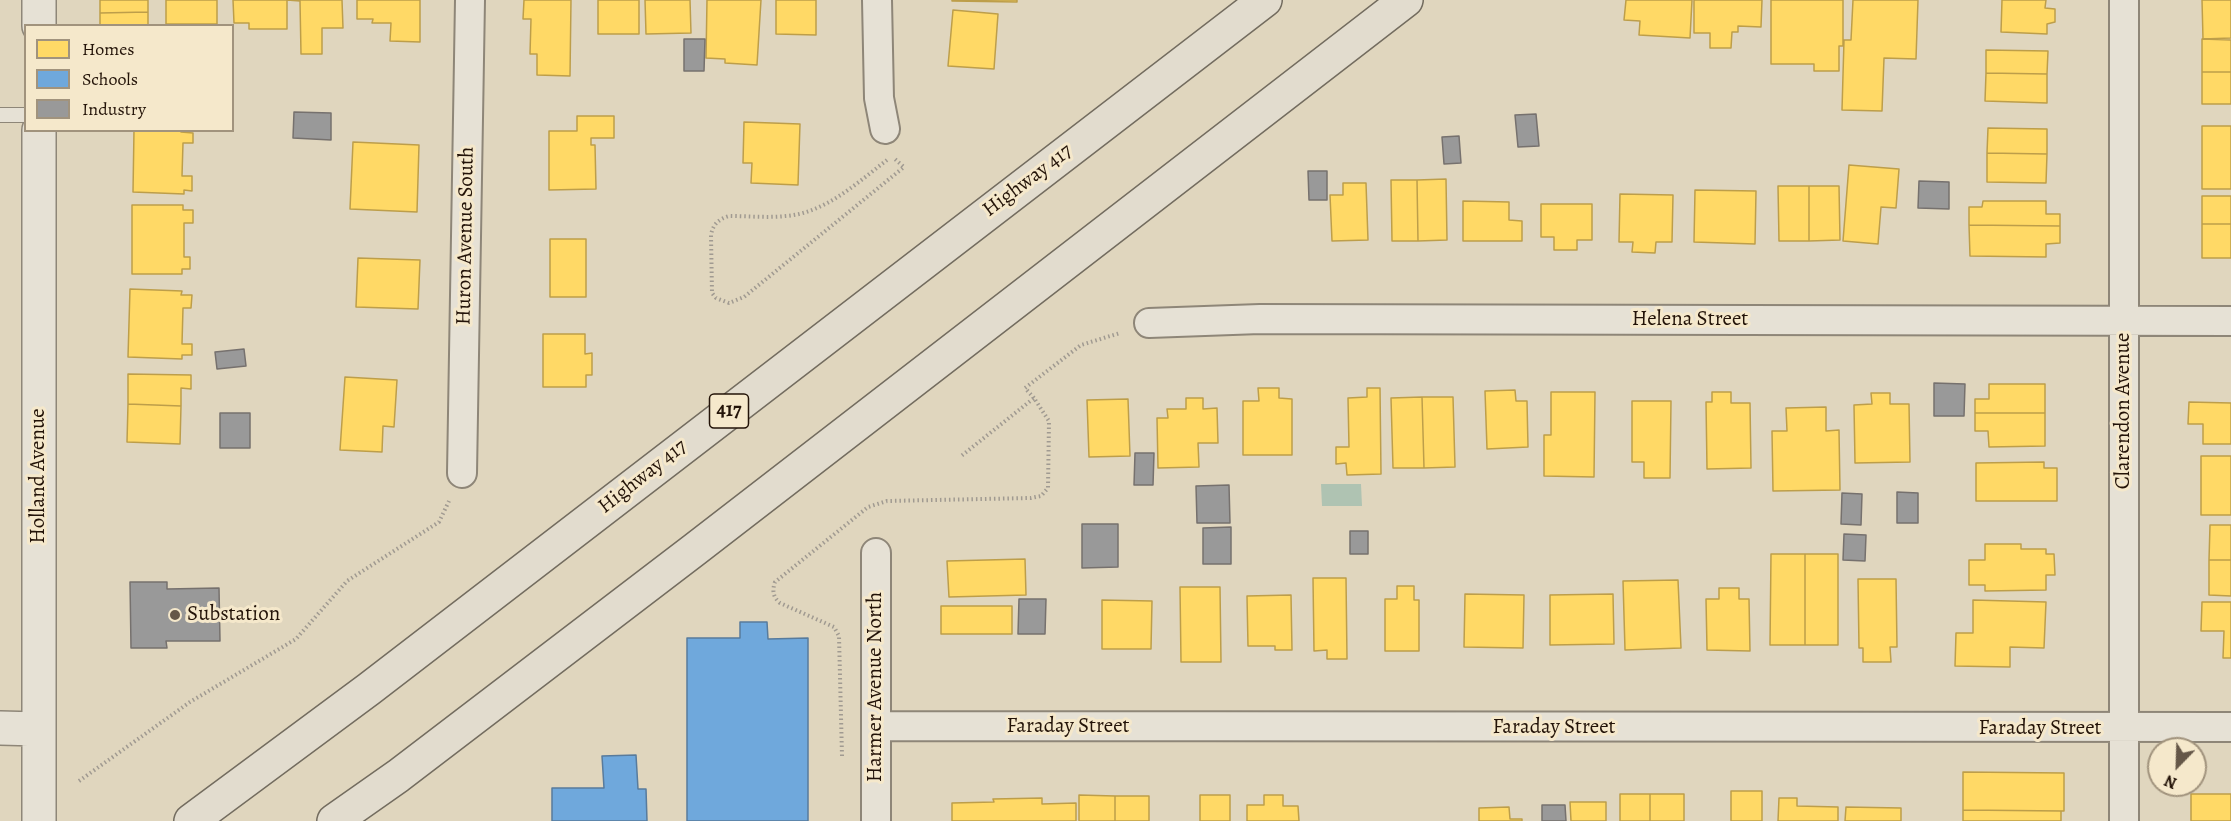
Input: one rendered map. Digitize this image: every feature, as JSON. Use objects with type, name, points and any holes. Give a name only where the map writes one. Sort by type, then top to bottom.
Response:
[{"type":"highway","name":"Highway 417","points":[[191,821],[378,682],[1265,0]]},
{"type":"highway","points":[[334,821],[398,776],[694,550],[1406,0]]},
{"type":"highway","points":[[346,821],[398,776]]},
{"type":"street","points":[[39,0],[39,24]]},
{"type":"street","name":"Huron Avenue South","points":[[462,473],[470,0]]},
{"type":"street","points":[[877,0],[879,98],[885,129]]},
{"type":"street","name":"Clarendon Avenue","points":[[2124,0],[2124,821]]},
{"type":"street","name":"Holland Avenue","points":[[39,132],[39,821]]},
{"type":"street","name":"Helena Street","points":[[1149,323],[1260,319],[2231,321]]},
{"type":"street","name":"Harmer Avenue North","points":[[876,553],[878,726],[876,821]]},
{"type":"street","name":"Faraday Street","points":[[878,726],[2231,728]]},
{"type":"street","points":[[0,728],[38,729]]},
{"type":"lane","points":[[0,115],[24,115]]},
{"type":"path","points":[[885,129],[900,144],[892,156],[845,192],[816,209],[787,216],[729,216],[721,219],[712,228],[711,235],[712,293],[716,298],[729,303],[744,297],[904,167],[892,156]]},
{"type":"path","points":[[1034,398],[1025,388],[1081,345],[1149,323]]},
{"type":"path","points":[[79,781],[190,702],[296,639],[347,581],[439,522],[462,473]]},
{"type":"shaded area","points":[[1321,484],[1361,484],[1362,506],[1322,506]]},
{"type":"building: Homes","points":[[100,0],[148,0],[148,12],[100,13]]},
{"type":"building: Homes","points":[[166,0],[217,0],[217,24],[166,24]]},
{"type":"building: Homes","points":[[233,0],[287,0],[287,29],[249,29],[249,23],[234,23]]},
{"type":"building: Homes","points":[[287,0],[342,0],[343,28],[322,28],[322,54],[301,54],[300,1]]},
{"type":"building: Homes","points":[[357,0],[420,0],[420,42],[390,41],[391,23],[372,23],[373,19],[357,19]]},
{"type":"building: Homes","points":[[524,0],[571,0],[570,76],[537,75],[537,54],[530,54],[531,19],[523,19]]},
{"type":"building: Homes","points":[[598,0],[639,0],[639,34],[598,34]]},
{"type":"building: Homes","points":[[645,0],[690,0],[691,33],[646,34]]},
{"type":"building: Homes","points":[[707,0],[761,0],[757,65],[725,63],[725,59],[706,58]]},
{"type":"building: Homes","points":[[776,0],[816,0],[816,35],[776,34]]},
{"type":"building: Homes","points":[[1017,0],[1017,2],[952,1]]},
{"type":"building: Homes","points":[[1626,0],[1692,0],[1690,38],[1639,35],[1640,21],[1624,20]]},
{"type":"building: Homes","points":[[1694,0],[1762,0],[1761,27],[1738,26],[1738,32],[1732,32],[1731,48],[1710,48],[1710,33],[1694,33]]},
{"type":"building: Homes","points":[[1771,0],[1843,0],[1843,46],[1839,46],[1839,71],[1814,71],[1814,64],[1771,64]]},
{"type":"building: Homes","points":[[1853,0],[1918,0],[1916,59],[1884,58],[1882,111],[1842,110],[1844,40],[1851,40]]},
{"type":"building: Homes","points":[[2002,0],[2046,0],[2045,8],[2055,9],[2055,22],[2047,24],[2047,34],[2001,32]]},
{"type":"building: Homes","points":[[2202,0],[2231,0],[2231,38],[2203,39]]},
{"type":"building: Homes","points":[[953,10],[998,14],[994,69],[948,66]]},
{"type":"building: Homes","points":[[148,12],[148,24],[100,24],[100,13]]},
{"type":"building: Homes","points":[[2202,39],[2231,40],[2231,72],[2202,72]]},
{"type":"building: Homes","points":[[1986,50],[2048,51],[2047,74],[1986,73]]},
{"type":"building: Homes","points":[[2202,72],[2231,72],[2231,104],[2202,104]]},
{"type":"building: Homes","points":[[1986,73],[2047,74],[2047,103],[1985,101]]},
{"type":"building: Homes","points":[[577,116],[614,116],[614,138],[591,138],[591,145],[595,145],[596,189],[549,190],[549,131],[577,131]]},
{"type":"building: Homes","points":[[744,122],[800,124],[798,185],[751,183],[752,163],[743,163]]},
{"type":"building: Homes","points":[[2202,126],[2231,126],[2231,189],[2202,189]]},
{"type":"building: Homes","points":[[1988,128],[2047,129],[2047,154],[1987,153]]},
{"type":"building: Homes","points":[[134,132],[193,133],[193,143],[183,143],[182,176],[192,176],[192,191],[184,190],[184,194],[133,192]]},
{"type":"building: Homes","points":[[353,142],[419,145],[417,212],[350,209]]},
{"type":"building: Homes","points":[[1987,153],[2047,154],[2046,183],[1987,182]]},
{"type":"building: Homes","points":[[1849,165],[1899,169],[1896,208],[1881,207],[1878,244],[1843,241]]},
{"type":"building: Homes","points":[[1446,179],[1447,240],[1418,241],[1417,180]]},
{"type":"building: Homes","points":[[1391,180],[1417,180],[1418,241],[1392,241]]},
{"type":"building: Homes","points":[[1343,183],[1366,183],[1368,240],[1332,241],[1330,195],[1343,195]]},
{"type":"building: Homes","points":[[1778,186],[1809,186],[1809,241],[1779,241]]},
{"type":"building: Homes","points":[[1809,186],[1839,186],[1840,240],[1809,241]]},
{"type":"building: Homes","points":[[1695,190],[1756,191],[1755,244],[1694,242]]},
{"type":"building: Homes","points":[[1620,194],[1673,195],[1672,242],[1656,242],[1655,253],[1632,252],[1633,242],[1619,242]]},
{"type":"building: Homes","points":[[2202,196],[2231,196],[2231,224],[2202,224]]},
{"type":"building: Homes","points":[[1463,201],[1509,202],[1509,220],[1522,221],[1522,241],[1463,241]]},
{"type":"building: Homes","points":[[1983,201],[2046,201],[2046,214],[2060,214],[2060,226],[1969,225],[1969,207],[1982,207]]},
{"type":"building: Homes","points":[[1541,204],[1592,204],[1592,240],[1577,240],[1577,250],[1554,250],[1554,237],[1541,237]]},
{"type":"building: Homes","points":[[132,205],[183,205],[183,210],[193,210],[193,223],[184,223],[184,257],[190,257],[190,269],[182,269],[182,274],[132,274]]},
{"type":"building: Homes","points":[[2202,224],[2231,224],[2231,258],[2202,258]]},
{"type":"building: Homes","points":[[1969,225],[2060,226],[2060,243],[2046,244],[2046,257],[1970,256]]},
{"type":"building: Homes","points":[[550,239],[586,239],[586,297],[550,297]]},
{"type":"building: Homes","points":[[358,258],[420,260],[418,309],[356,307]]},
{"type":"building: Homes","points":[[130,289],[182,291],[181,295],[192,295],[191,308],[183,308],[182,344],[192,344],[192,355],[182,355],[182,359],[128,357]]},
{"type":"building: Homes","points":[[543,334],[585,334],[585,354],[592,353],[592,375],[586,375],[586,387],[543,387]]},
{"type":"building: Homes","points":[[128,374],[191,375],[191,389],[181,388],[181,406],[128,404]]},
{"type":"building: Homes","points":[[345,377],[397,380],[394,427],[383,426],[382,452],[340,450]]},
{"type":"building: Homes","points":[[1989,384],[2045,384],[2045,413],[1975,413],[1975,399],[1989,399]]},
{"type":"building: Homes","points":[[1258,388],[1279,388],[1279,398],[1292,399],[1292,455],[1243,455],[1243,401],[1259,401]]},
{"type":"building: Homes","points":[[1367,388],[1380,388],[1381,474],[1347,475],[1346,463],[1336,464],[1336,447],[1349,447],[1348,398],[1367,397]]},
{"type":"building: Homes","points":[[1515,390],[1516,401],[1527,401],[1528,447],[1487,449],[1485,391]]},
{"type":"building: Homes","points":[[1551,392],[1595,392],[1594,477],[1544,476],[1544,435],[1551,435]]},
{"type":"building: Homes","points":[[1712,392],[1731,392],[1731,403],[1750,403],[1751,468],[1707,469],[1706,402],[1712,402]]},
{"type":"building: Homes","points":[[1871,393],[1890,393],[1890,404],[1909,404],[1910,462],[1855,463],[1854,405],[1872,404]]},
{"type":"building: Homes","points":[[1422,397],[1453,397],[1455,467],[1424,468]]},
{"type":"building: Homes","points":[[1422,397],[1424,468],[1393,468],[1391,398]]},
{"type":"building: Homes","points":[[1186,398],[1203,398],[1203,409],[1217,408],[1218,443],[1198,443],[1199,467],[1158,468],[1157,418],[1168,418],[1167,409],[1186,409]]},
{"type":"building: Homes","points":[[1128,399],[1130,456],[1089,457],[1087,400]]},
{"type":"building: Homes","points":[[1632,401],[1671,401],[1670,478],[1644,478],[1644,462],[1632,462]]},
{"type":"building: Homes","points":[[2189,402],[2231,403],[2231,444],[2203,444],[2203,424],[2188,424]]},
{"type":"building: Homes","points":[[128,404],[181,406],[180,444],[127,442]]},
{"type":"building: Homes","points":[[1826,407],[1826,431],[1839,430],[1840,490],[1773,491],[1772,431],[1787,431],[1786,408]]},
{"type":"building: Homes","points":[[1975,413],[2045,413],[2045,446],[1989,447],[1988,431],[1975,431]]},
{"type":"building: Homes","points":[[2201,456],[2231,456],[2231,515],[2201,515]]},
{"type":"building: Homes","points":[[2044,462],[2044,468],[2057,468],[2057,501],[1976,501],[1976,463]]},
{"type":"building: Homes","points":[[2210,525],[2231,525],[2231,560],[2209,560]]},
{"type":"building: Homes","points":[[1985,544],[2021,544],[2021,549],[2046,549],[2046,554],[2054,554],[2055,575],[2046,575],[2046,590],[1985,591],[1985,585],[1969,585],[1969,560],[1985,560]]},
{"type":"building: Homes","points":[[1771,554],[1805,554],[1805,645],[1770,645]]},
{"type":"building: Homes","points":[[1805,554],[1838,554],[1838,645],[1805,645]]},
{"type":"building: Homes","points":[[1025,559],[1026,595],[949,597],[947,561]]},
{"type":"building: Homes","points":[[2209,560],[2231,560],[2231,596],[2209,595]]},
{"type":"building: Homes","points":[[1313,578],[1346,578],[1347,659],[1327,659],[1327,650],[1314,651]]},
{"type":"building: Homes","points":[[1858,579],[1896,579],[1897,647],[1890,647],[1891,662],[1863,662],[1863,648],[1859,648]]},
{"type":"building: Homes","points":[[1678,580],[1681,648],[1625,650],[1623,581]]},
{"type":"building: Homes","points":[[1397,586],[1414,586],[1414,600],[1419,600],[1419,651],[1385,651],[1385,599],[1397,599]]},
{"type":"building: Homes","points":[[1180,587],[1220,587],[1221,662],[1181,662]]},
{"type":"building: Homes","points":[[1719,588],[1739,588],[1739,599],[1749,599],[1750,651],[1707,650],[1706,599],[1719,599]]},
{"type":"building: Homes","points":[[1465,594],[1524,595],[1523,648],[1464,647]]},
{"type":"building: Homes","points":[[1613,594],[1614,644],[1550,645],[1550,595]]},
{"type":"building: Homes","points":[[1291,595],[1292,650],[1275,650],[1275,646],[1248,646],[1247,596]]},
{"type":"building: Homes","points":[[1102,600],[1152,601],[1151,649],[1102,649]]},
{"type":"building: Homes","points":[[1973,600],[2046,602],[2044,648],[2010,647],[2010,667],[1955,666],[1956,633],[1973,633]]},
{"type":"building: Homes","points":[[2202,602],[2231,602],[2231,658],[2223,658],[2224,631],[2201,631]]},
{"type":"building: Homes","points":[[941,606],[1012,606],[1012,634],[941,634]]},
{"type":"building: Homes","points":[[1963,772],[2064,773],[2064,811],[1963,810]]},
{"type":"building: Homes","points":[[1731,791],[1762,791],[1762,821],[1731,821]]},
{"type":"building: Homes","points":[[1620,794],[1650,794],[1650,821],[1620,821]]},
{"type":"building: Homes","points":[[1650,794],[1684,794],[1684,821],[1650,821]]},
{"type":"building: Homes","points":[[2231,794],[2231,821],[2191,821],[2191,797]]},
{"type":"building: Homes","points":[[1079,795],[1115,796],[1115,821],[1079,821]]},
{"type":"building: Homes","points":[[1200,795],[1230,795],[1230,821],[1200,821]]},
{"type":"building: Homes","points":[[1264,795],[1283,795],[1283,806],[1298,806],[1299,821],[1247,821],[1247,805],[1264,805]]},
{"type":"building: Homes","points":[[1115,796],[1149,796],[1149,821],[1115,821]]},
{"type":"building: Homes","points":[[1042,798],[1042,804],[1076,803],[1076,821],[952,821],[952,803]]},
{"type":"building: Homes","points":[[1779,798],[1797,798],[1797,806],[1838,807],[1838,821],[1778,821]]},
{"type":"building: Homes","points":[[1570,802],[1606,802],[1606,821],[1571,821]]},
{"type":"building: Homes","points":[[1509,807],[1510,819],[1522,819],[1522,821],[1479,821],[1479,808]]},
{"type":"building: Homes","points":[[1846,807],[1901,808],[1901,821],[1845,821]]},
{"type":"building: Homes","points":[[1963,810],[2061,811],[2061,821],[1963,821]]},
{"type":"building: Schools","points":[[740,622],[767,622],[768,639],[808,638],[808,821],[687,821],[687,638],[740,638]]},
{"type":"building: Schools","points":[[636,755],[638,789],[646,789],[647,821],[552,821],[552,788],[604,788],[602,756]]},
{"type":"building: Industry","points":[[684,39],[705,39],[704,71],[684,71]]},
{"type":"building: Industry","points":[[294,112],[331,113],[331,140],[293,138]]},
{"type":"building: Industry","points":[[1536,114],[1539,146],[1518,147],[1515,115]]},
{"type":"building: Industry","points":[[1459,136],[1461,163],[1444,164],[1442,137]]},
{"type":"building: Industry","points":[[1308,171],[1327,171],[1327,200],[1309,200]]},
{"type":"building: Industry","points":[[1919,181],[1949,182],[1949,209],[1918,208]]},
{"type":"building: Industry","points":[[244,349],[246,366],[217,369],[215,352]]},
{"type":"building: Industry","points":[[1934,383],[1965,384],[1964,416],[1934,416]]},
{"type":"building: Industry","points":[[220,413],[250,413],[250,448],[220,448]]},
{"type":"building: Industry","points":[[1135,453],[1154,453],[1153,485],[1134,485]]},
{"type":"building: Industry","points":[[1229,485],[1230,523],[1197,523],[1196,486]]},
{"type":"building: Industry","points":[[1897,492],[1918,493],[1918,523],[1897,523]]},
{"type":"building: Industry","points":[[1842,493],[1862,494],[1861,525],[1841,524]]},
{"type":"building: Industry","points":[[1082,524],[1118,524],[1118,567],[1082,568]]},
{"type":"building: Industry","points":[[1231,527],[1231,564],[1203,564],[1203,528]]},
{"type":"building: Industry","points":[[1350,531],[1368,531],[1368,554],[1350,554]]},
{"type":"building: Industry","points":[[1844,534],[1866,535],[1865,561],[1843,560]]},
{"type":"building: Industry","name":"Substation","points":[[130,582],[167,582],[167,589],[219,588],[220,641],[166,641],[167,648],[131,648]]},
{"type":"building: Industry","points":[[1019,599],[1046,599],[1045,634],[1018,634]]},
{"type":"building: Industry","points":[[1542,805],[1565,805],[1566,821],[1542,821]]},
{"type":"place","name":"Substation","points":[[175,615]]}]
